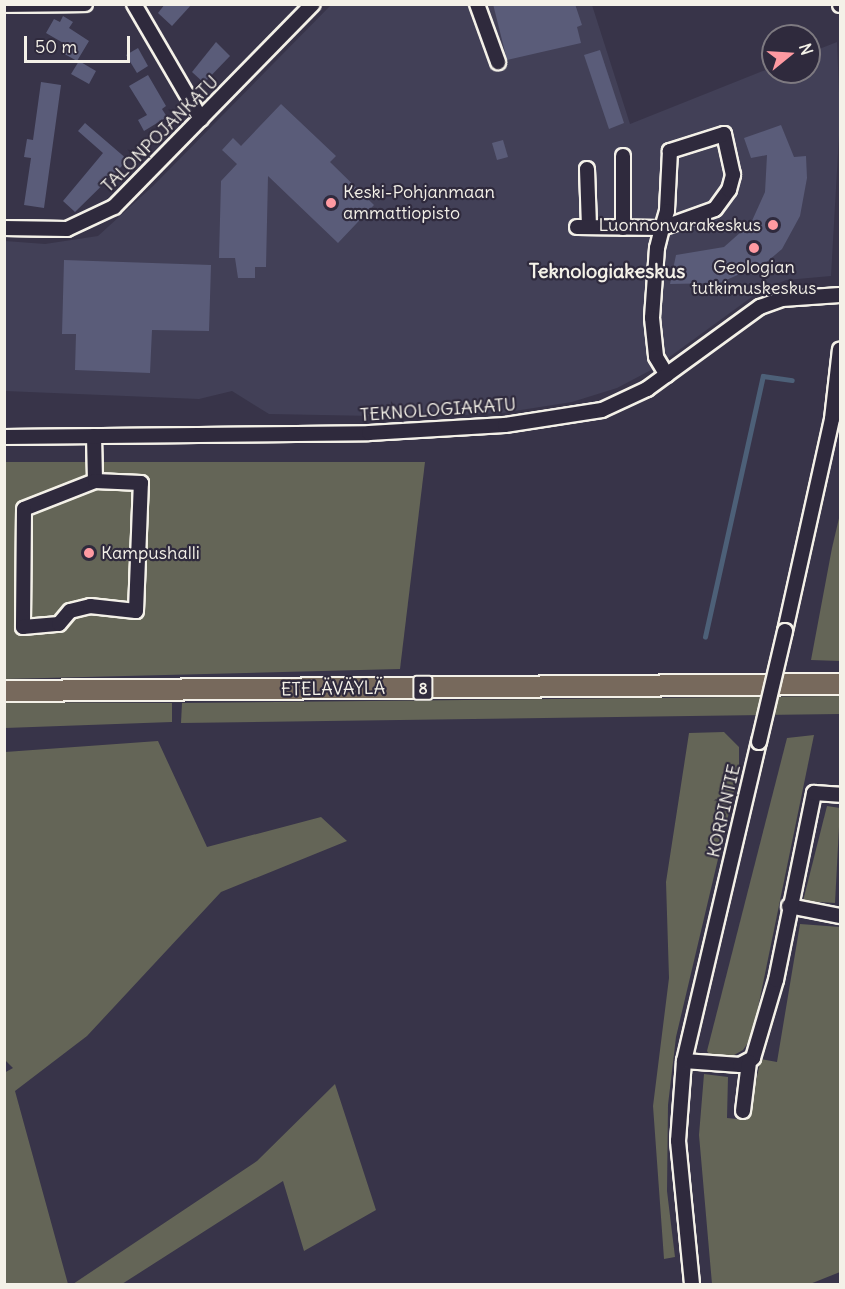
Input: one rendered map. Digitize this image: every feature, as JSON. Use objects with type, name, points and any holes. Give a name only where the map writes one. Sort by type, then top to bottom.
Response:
[{"type":"highway","name":"ETELÄVÄYLÄ","points":[[4,691],[840,684]]},
{"type":"street","points":[[4,5],[85,4]]},
{"type":"street","points":[[134,4],[201,119]]},
{"type":"street","name":"TALONPOJANKATU","points":[[4,228],[67,229],[96,218],[138,185],[313,4]]},
{"type":"street","points":[[477,4],[498,62]]},
{"type":"street","points":[[587,169],[583,227],[662,228],[711,212],[724,198],[734,163],[724,134],[670,151],[662,228],[652,339],[667,375]]},
{"type":"street","points":[[623,156],[623,228]]},
{"type":"street","name":"TEKNOLOGIAKATU","points":[[4,437],[369,433],[505,425],[622,403],[667,375],[760,307],[782,299],[840,295]]},
{"type":"street","name":"KORPINTIE","points":[[692,1284],[678,1142],[684,1061],[785,632],[832,419],[840,349]]},
{"type":"street","points":[[94,436],[95,481]]},
{"type":"street","points":[[95,481],[141,483],[136,611],[90,606],[70,611],[59,624],[23,627],[24,509],[95,481]]},
{"type":"street","points":[[743,1111],[749,1062],[776,980],[789,906],[814,793],[840,795]]},
{"type":"street","points":[[789,906],[840,916]]},
{"type":"street","points":[[684,1061],[749,1062]]},
{"type":"shaded area","name":"Keski-Pohjanmaan ammattiopisto","points":[[331,5],[592,5],[630,124],[761,72],[761,84],[821,84],[821,48],[837,42],[840,118],[831,276],[786,280],[760,291],[653,369],[617,388],[572,402],[502,413],[427,417],[269,414],[232,391],[199,399],[5,391],[5,241],[45,244],[98,236],[153,186]]},
{"type":"green space","points":[[4,462],[425,462],[400,669],[5,679]]},
{"type":"green space","points":[[840,514],[840,661],[811,660],[832,548]]},
{"type":"green space","points":[[840,696],[840,714],[181,723],[182,703]]},
{"type":"green space","points":[[5,702],[172,703],[172,722],[5,728]]},
{"type":"green space","points":[[724,732],[739,747],[739,770],[676,1037],[668,1105],[667,1191],[675,1257],[664,1259],[653,1106],[669,978],[666,882],[689,733]]},
{"type":"green space","points":[[814,735],[752,1037],[743,1050],[727,1059],[712,1058],[707,1051],[787,738]]},
{"type":"green space","points":[[158,741],[207,847],[321,817],[347,841],[221,892],[87,1036],[15,1091],[68,1284],[5,1284],[4,1073],[13,1068],[4,1059],[5,752]]},
{"type":"green space","points":[[827,806],[840,808],[835,903],[803,901]]},
{"type":"green space","points":[[800,924],[840,927],[840,1272],[810,1284],[712,1284],[699,1135],[704,1074],[728,1077],[727,1118],[747,1120],[761,1059],[777,1062]]},
{"type":"green space","points":[[335,1084],[376,1210],[304,1251],[283,1181],[122,1284],[73,1284],[257,1161]]},
{"type":"building","points":[[165,4],[192,4],[172,26],[158,13]]},
{"type":"building","points":[[493,4],[575,4],[582,25],[577,27],[581,43],[507,60]]},
{"type":"building","points":[[63,16],[73,22],[69,28],[89,41],[77,61],[61,52],[65,44],[46,33],[54,19],[60,22]]},
{"type":"building","points":[[216,42],[230,56],[204,83],[192,72]]},
{"type":"building","points":[[138,48],[148,66],[137,73],[126,55]]},
{"type":"building","points":[[600,50],[624,123],[609,129],[584,55]]},
{"type":"building","points":[[79,61],[96,71],[89,84],[71,74]]},
{"type":"building","points":[[148,75],[166,106],[162,109],[167,117],[144,131],[138,120],[147,115],[129,86]]},
{"type":"building","points":[[41,82],[61,85],[44,208],[24,205],[31,158],[24,157],[27,139],[33,140]]},
{"type":"building","points":[[281,104],[336,156],[330,162],[374,205],[338,243],[268,176],[266,267],[255,267],[255,278],[238,278],[235,258],[219,258],[221,181],[237,164],[222,150],[233,138],[241,146]]},
{"type":"building","points":[[85,123],[128,160],[75,212],[63,201],[103,153],[78,131]]},
{"type":"building","points":[[781,125],[794,157],[806,156],[807,178],[800,216],[782,249],[768,261],[720,283],[670,284],[676,255],[724,247],[751,223],[765,192],[767,155],[751,158],[744,138]]},
{"type":"building","points":[[503,140],[508,157],[497,160],[492,143]]},
{"type":"building","points":[[64,260],[211,265],[209,331],[152,330],[150,373],[75,370],[76,334],[62,334]]},
{"type":"waterway","points":[[705,637],[763,376],[792,380]]},
{"type":"place","name":"Keski-Pohjanmaan ammattiopisto","points":[[331,203]]},
{"type":"place","name":"Luonnonvarakeskus","points":[[773,225]]},
{"type":"place","name":"Geologian tutkimuskeskus","points":[[754,248]]},
{"type":"place","name":"Kampushalli","points":[[89,553]]},
{"type":"district","name":"Teknologiakeskus","points":[[607,270]]}]
